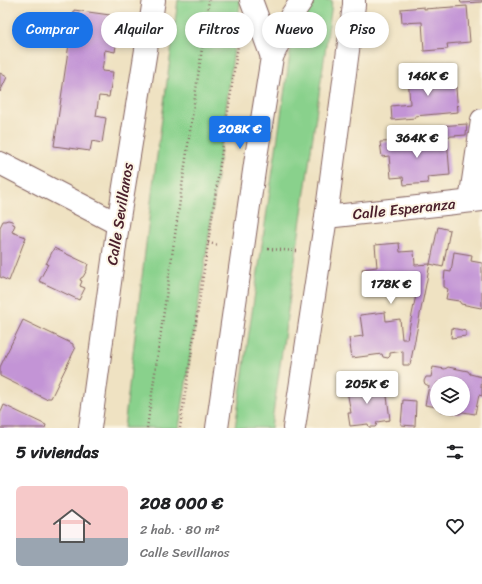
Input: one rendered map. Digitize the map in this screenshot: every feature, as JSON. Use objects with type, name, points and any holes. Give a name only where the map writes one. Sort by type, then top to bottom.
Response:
[{"type":"street","name":"Calle Sevillanos","points":[[90,428],[118,224],[154,0]]},
{"type":"street","points":[[251,0],[272,57]]},
{"type":"street","points":[[217,428],[272,57],[291,16],[302,0]]},
{"type":"street","points":[[294,428],[326,217],[354,0]]},
{"type":"street","points":[[476,201],[482,120]]},
{"type":"street","points":[[0,163],[118,224]]},
{"type":"street","name":"Calle Esperanza","points":[[326,217],[476,201]]},
{"type":"path","points":[[147,428],[209,0]]},
{"type":"path","points":[[180,428],[238,48]]},
{"type":"path","points":[[243,248],[320,252]]},
{"type":"green space","points":[[178,0],[239,0],[240,4],[239,12],[185,12],[185,48],[234,48],[208,243],[179,428],[124,428],[153,185],[172,48],[177,48],[176,12]]},
{"type":"green space","points":[[315,0],[332,0],[327,39],[327,12],[307,12]]},
{"type":"green space","points":[[291,48],[326,48],[271,428],[235,428]]},
{"type":"building","points":[[460,0],[482,0],[482,2],[461,3]]},
{"type":"building","points":[[467,6],[470,42],[447,44],[448,49],[424,51],[422,22],[402,23],[401,9]]},
{"type":"building","points":[[74,10],[88,12],[74,12]]},
{"type":"building","points":[[93,13],[101,14],[101,48],[116,48],[115,52],[105,50],[102,71],[113,72],[109,97],[99,96],[96,116],[106,118],[102,143],[92,141],[90,151],[54,146],[68,48],[93,48]]},
{"type":"building","points":[[431,72],[432,78],[455,76],[458,112],[415,116],[415,118],[392,120],[391,106],[410,104],[408,75]]},
{"type":"building","points":[[0,73],[7,77],[0,92]]},
{"type":"building","points":[[467,124],[466,135],[440,137],[439,126]]},
{"type":"building","points":[[419,133],[420,142],[447,139],[450,175],[427,177],[428,183],[404,185],[403,177],[391,178],[389,156],[382,157],[380,142],[404,141],[404,143],[407,143],[407,134]]},
{"type":"building","points":[[3,221],[12,221],[15,225],[12,232],[26,237],[9,281],[0,277],[0,227]]},
{"type":"building","points":[[438,227],[450,230],[443,267],[430,264]]},
{"type":"building","points":[[399,243],[400,252],[414,251],[415,265],[430,264],[410,365],[403,365],[403,351],[390,353],[388,358],[383,357],[382,354],[352,358],[349,338],[363,336],[360,315],[385,312],[386,321],[400,319],[402,339],[407,339],[417,283],[404,285],[401,289],[396,289],[394,285],[365,288],[362,269],[377,267],[375,245]]},
{"type":"building","points":[[54,248],[88,264],[87,270],[80,280],[82,281],[80,286],[85,288],[79,300],[39,281]]},
{"type":"building","points":[[454,252],[472,255],[471,261],[482,263],[481,308],[461,304],[459,301],[446,299],[448,289],[444,287],[445,271],[451,272]]},
{"type":"building","points":[[23,320],[73,344],[75,349],[51,398],[46,399],[0,376],[0,367]]},
{"type":"building","points":[[452,328],[466,331],[466,336],[451,338]]},
{"type":"building","points":[[433,367],[445,369],[448,367],[468,371],[470,374],[482,377],[482,396],[479,395],[475,414],[470,413],[470,376],[431,376]]},
{"type":"building","points":[[426,377],[430,377],[430,406],[425,405],[429,386],[425,384],[424,381]]},
{"type":"building","points":[[371,381],[372,390],[386,388],[390,420],[377,422],[375,427],[369,427],[368,424],[350,426],[348,413],[351,413],[346,385]]},
{"type":"building","points":[[403,400],[416,401],[415,426],[401,425]]},
{"type":"building","points":[[4,405],[46,425],[45,428],[0,428],[0,414]]}]
